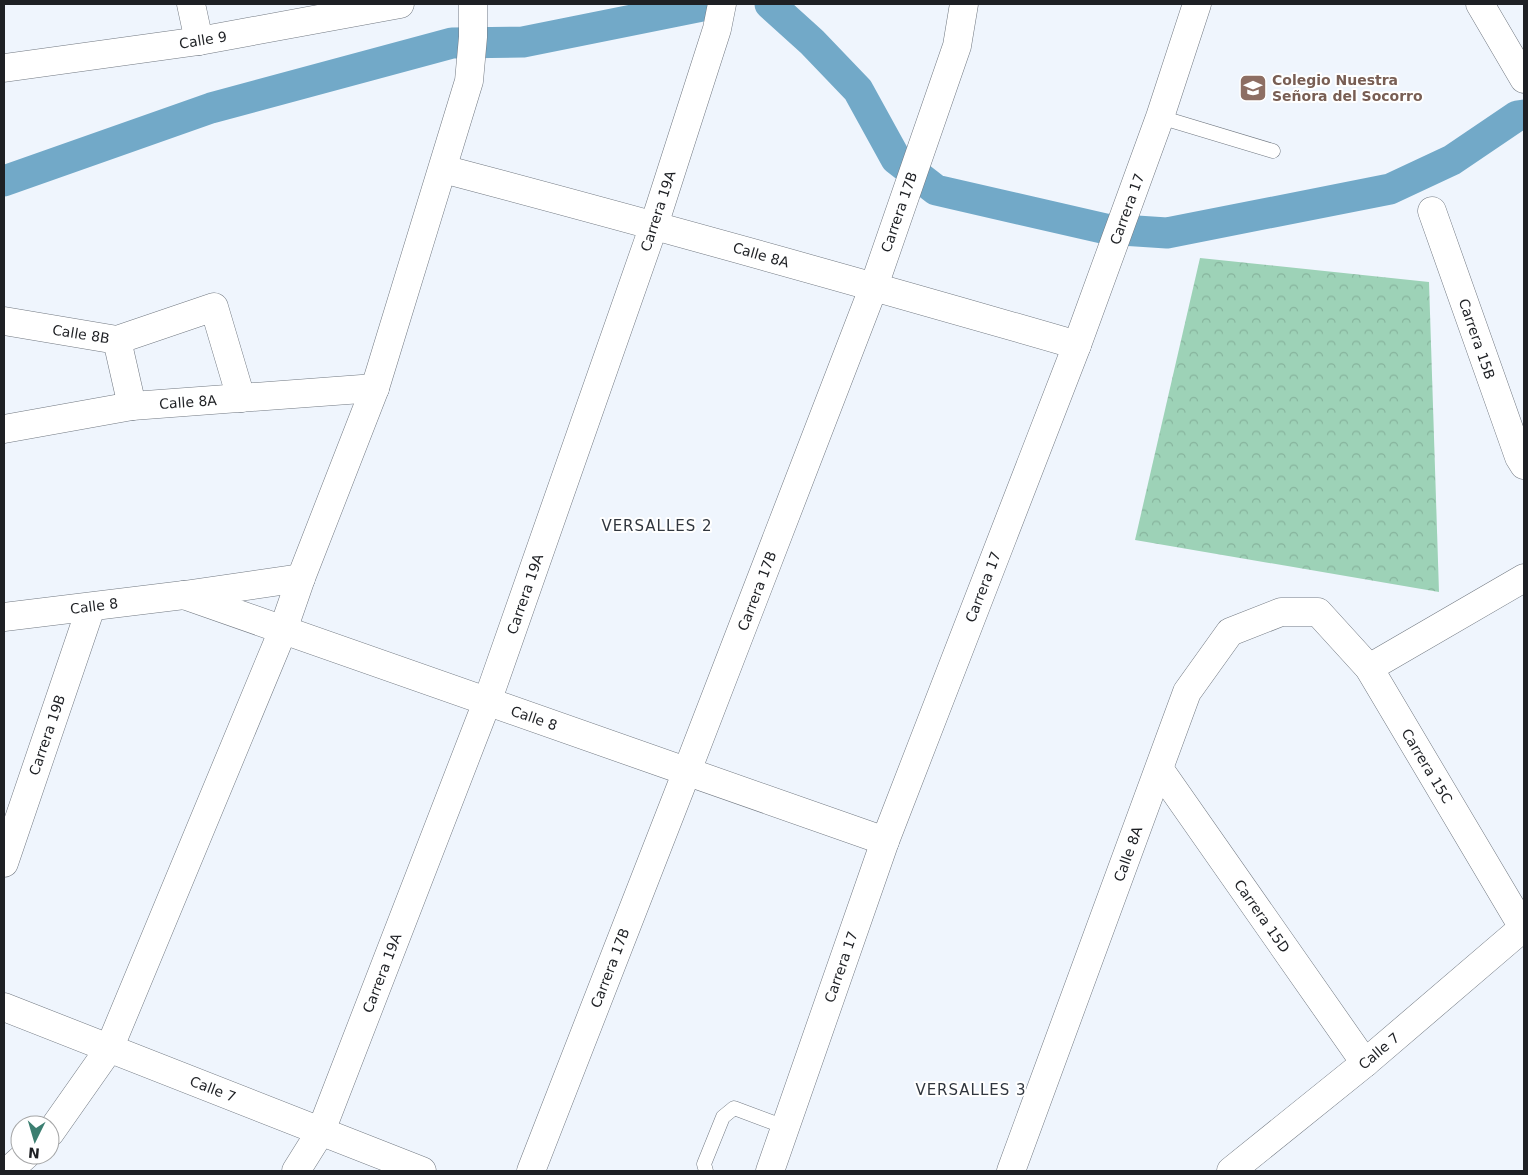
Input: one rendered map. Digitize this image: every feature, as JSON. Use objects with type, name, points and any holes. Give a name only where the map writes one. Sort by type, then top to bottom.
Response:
[{"type":"street","points":[[191,4],[199,41]]},
{"type":"street","name":"Calle 9","points":[[4,68],[199,41],[400,4]]},
{"type":"street","points":[[60,1119],[109,1049],[283,630],[301,578],[375,388],[469,81],[473,37],[473,4]]},
{"type":"street","name":"Carrera 17B","points":[[531,1171],[688,771],[874,286],[957,46],[964,4]]},
{"type":"street","name":"Carrera 17","points":[[770,1171],[885,841],[1077,345],[1160,117],[1197,4]]},
{"type":"street","points":[[1480,4],[1524,78]]},
{"type":"street","name":"Carrera 19A","points":[[296,1171],[321,1131],[487,702],[654,225],[720,16]]},
{"type":"street","name":"Calle 8A","points":[[443,169],[874,286],[1077,345]]},
{"type":"street","name":"Carrera 15B","points":[[1432,211],[1516,448],[1524,465]]},
{"type":"street","name":"Calle 8B","points":[[4,321],[117,340],[214,307],[241,398]]},
{"type":"street","points":[[117,340],[132,406]]},
{"type":"street","name":"Calle 8A","points":[[4,429],[132,406],[375,388]]},
{"type":"street","name":"Calle 8","points":[[4,617],[184,595],[301,578]]},
{"type":"street","points":[[1369,668],[1524,578]]},
{"type":"street","name":"Calle 8","points":[[184,595],[885,841]]},
{"type":"street","name":"Carrera 19B","points":[[4,863],[91,607]]},
{"type":"street","name":"Calle 8A","points":[[1011,1171],[1160,770],[1187,692],[1230,632],[1281,612],[1318,612]]},
{"type":"street","name":"Carrera 15C","points":[[1318,612],[1369,668],[1524,928]]},
{"type":"street","name":"Carrera 15D","points":[[1160,770],[1365,1063]]},
{"type":"street","name":"Calle 7","points":[[1231,1171],[1365,1063],[1524,928]]},
{"type":"street","name":"Calle 7","points":[[4,1007],[422,1171]]},
{"type":"lane","points":[[1160,117],[1273,151]]},
{"type":"lane","points":[[706,1171],[704,1164],[723,1117],[734,1108],[785,1128]]},
{"type":"green space","points":[[1200,258],[1429,282],[1439,592],[1135,540]]},
{"type":"waterway","points":[[4,181],[211,108],[452,43],[523,42],[712,4]]},
{"type":"waterway","points":[[770,4],[812,42],[858,90],[896,159],[936,190],[1106,229],[1167,233],[1390,189],[1452,160],[1517,116],[1524,115]]},
{"type":"place","name":"Colegio Nuestra Señora del Socorro","points":[[1253,88]]},
{"type":"district","name":"VERSALLES 2","points":[[657,526]]},
{"type":"district","name":"VERSALLES 3","points":[[971,1090]]}]
